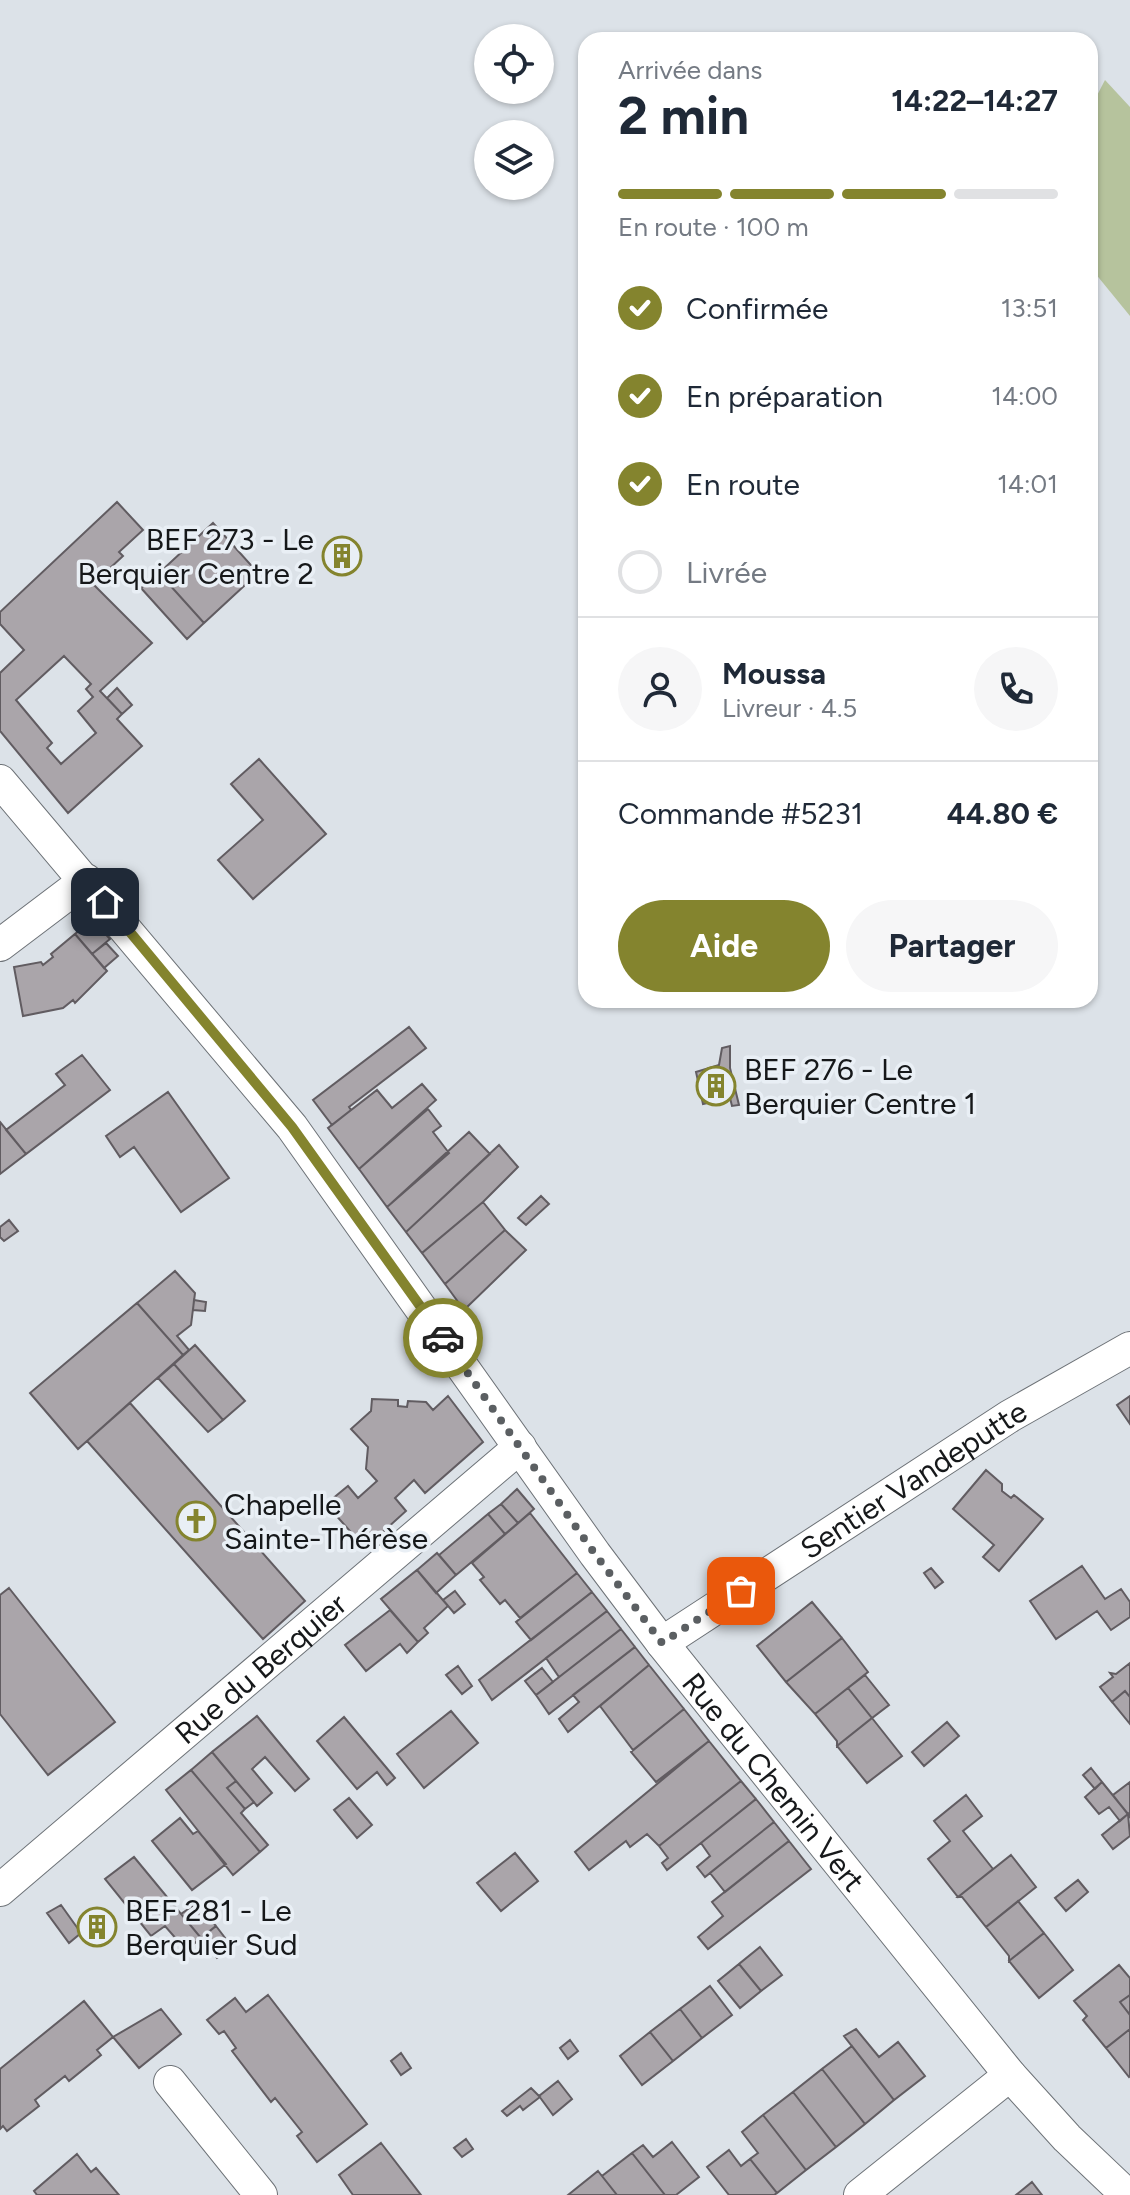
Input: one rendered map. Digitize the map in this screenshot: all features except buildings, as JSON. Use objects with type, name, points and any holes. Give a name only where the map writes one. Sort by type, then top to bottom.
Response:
[{"type":"street","name":"Rue du Chemin Vert","points":[[0,781],[292,1127],[595,1554],[662,1643],[1010,2075],[1067,2138],[1127,2195]]},
{"type":"street","points":[[0,945],[86,880]]},
{"type":"street","name":"Sentier Vandeputte","points":[[662,1643],[999,1424],[1130,1348]]},
{"type":"street","name":"Rue du Berquier","points":[[0,1890],[520,1447]]},
{"type":"street","points":[[860,2195],[1010,2075]]},
{"type":"street","points":[[170,2082],[261,2195]]},
{"type":"green space","points":[[1105,80],[1130,107],[1130,316],[1098,277],[1098,94]]},
{"type":"way so far","points":[[443,1338],[595,1554],[662,1643],[741,1591]]},
{"type":"place","name":"BEF 273 - Le Berquier Centre 2","points":[[342,556]]},
{"type":"place","name":"BEF 276 - Le Berquier Centre 1","points":[[716,1086]]},
{"type":"place","name":"Chapelle Sainte-Thérèse","points":[[196,1521]]},
{"type":"place","name":"BEF 281 - Le Berquier Sud","points":[[97,1927]]},
{"type":"route","points":[[105,902],[292,1127],[443,1338]]}]
